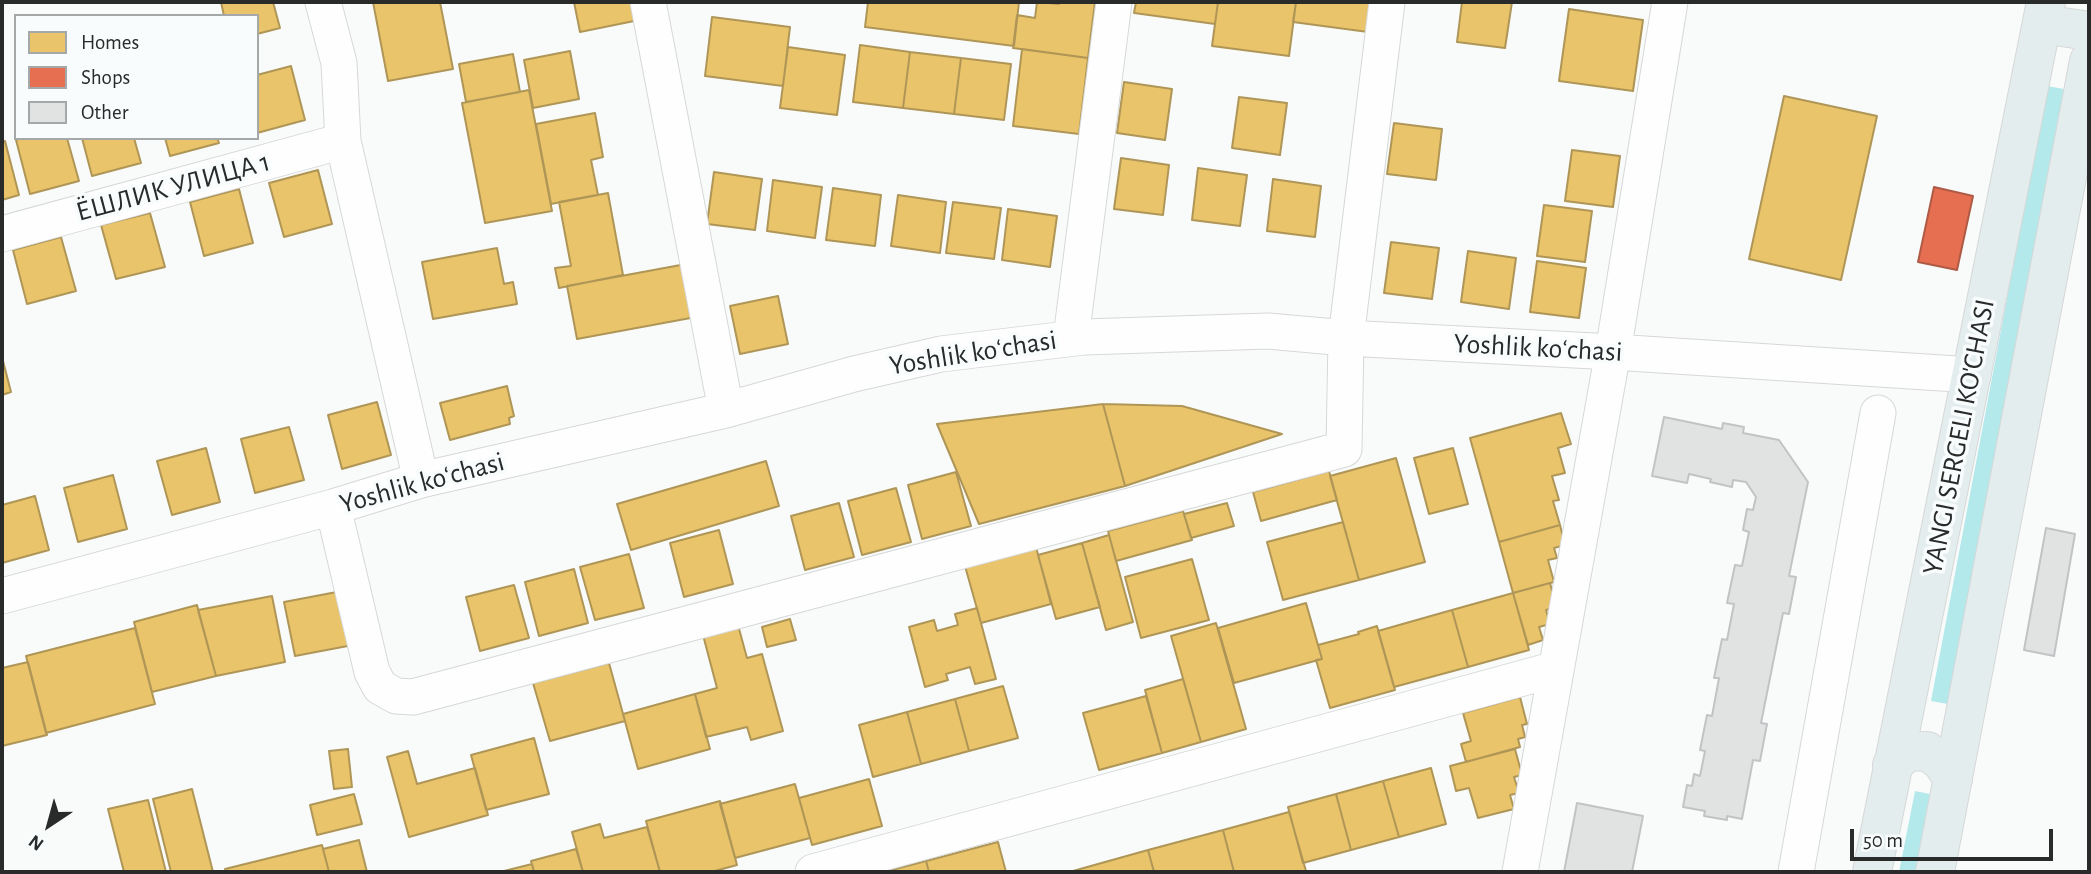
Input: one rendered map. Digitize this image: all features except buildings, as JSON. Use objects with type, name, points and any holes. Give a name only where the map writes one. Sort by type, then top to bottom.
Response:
[{"type":"main road","points":[[2044,13],[2089,31]]},
{"type":"main road","name":"YANGI SERGELI KO'CHASI","points":[[1872,872],[2044,13]]},
{"type":"main road","name":"YANGI SERGELI KO'CHASI","points":[[1935,872],[2089,61]]},
{"type":"main road","points":[[1892,765],[1908,752],[1927,751],[1941,761],[1953,779]]},
{"type":"street","points":[[323,2],[339,63],[343,141],[421,480]]},
{"type":"street","points":[[648,2],[726,411]]},
{"type":"street","points":[[1070,338],[1114,2]]},
{"type":"street","points":[[333,507],[372,672],[380,687],[396,696],[413,697],[1344,449],[1346,338],[1387,2]]},
{"type":"street","points":[[1520,872],[1614,352],[1670,2]]},
{"type":"street","name":"ЁШЛИК УЛИЦА 1","points":[[2,234],[343,141]]},
{"type":"street","name":"Yoshlik koʻchasi","points":[[2,596],[333,507],[421,480],[726,411],[812,384],[897,363],[984,348],[1070,338],[1268,331],[1346,338],[1973,375]]},
{"type":"street","points":[[1796,872],[1878,413]]},
{"type":"street","points":[[813,872],[1556,669]]},
{"type":"shaded area","points":[[2047,86],[2064,89],[1948,704],[1931,701]]},
{"type":"shaded area","points":[[1915,791],[1930,794],[1915,872],[1899,872]]}]
